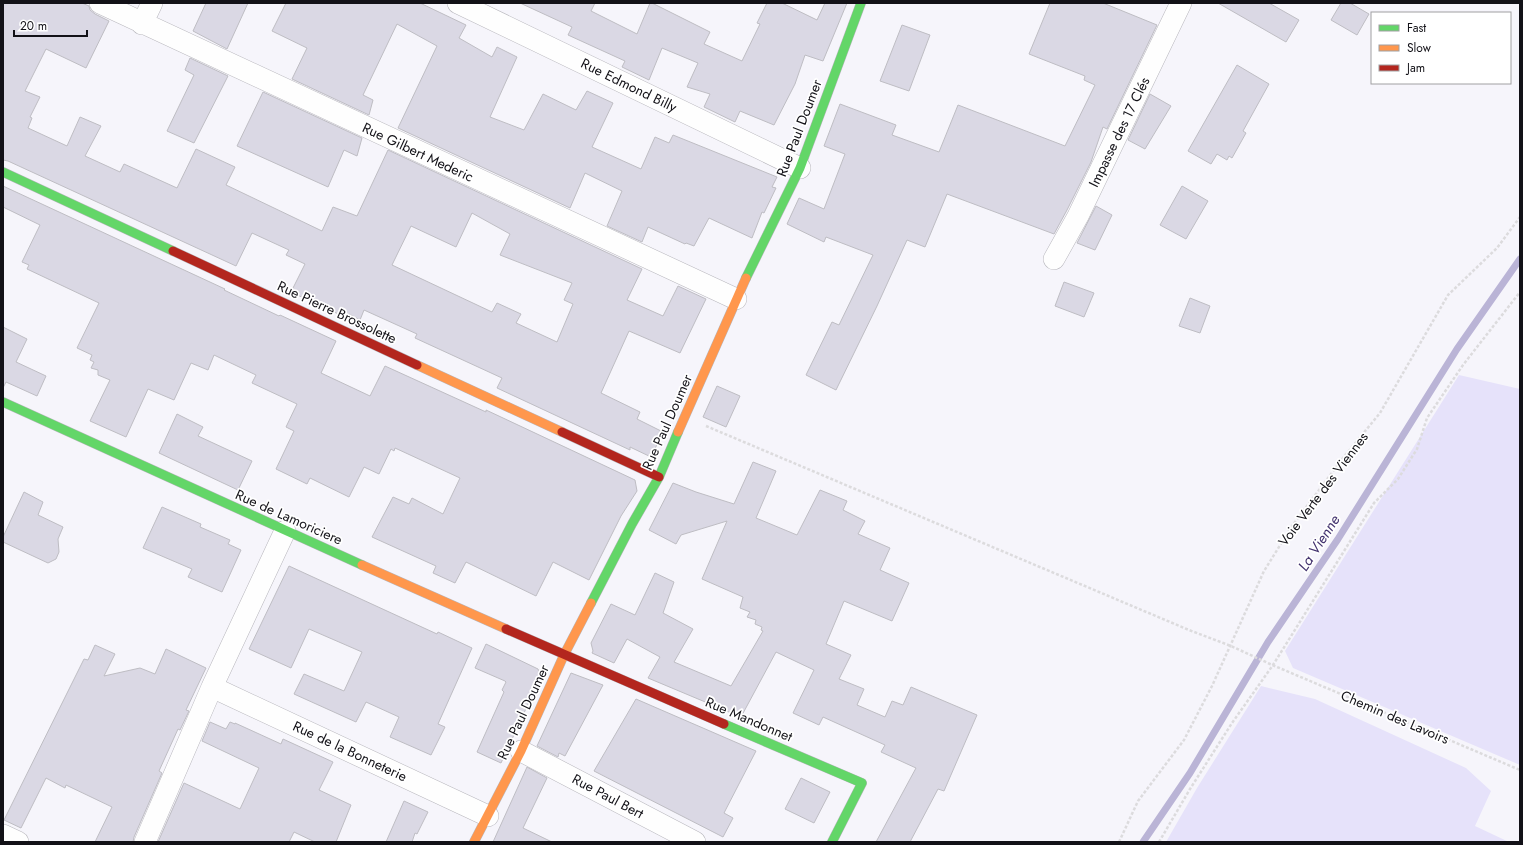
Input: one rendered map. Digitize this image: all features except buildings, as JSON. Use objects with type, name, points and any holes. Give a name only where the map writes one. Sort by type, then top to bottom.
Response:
[{"type":"street","name":"Rue Gilbert Mederic","points":[[100,3],[142,24],[736,299]]},
{"type":"street","points":[[142,24],[152,3]]},
{"type":"street","name":"Rue Edmond Billy","points":[[458,3],[800,168]]},
{"type":"street","name":"Rue Paul Doumer","points":[[474,842],[521,751],[564,656],[632,524],[659,477],[736,299],[800,168],[861,3]]},
{"type":"street","name":"Impasse des 17 Clés","points":[[1054,259],[1078,216],[1181,3]]},
{"type":"street","name":"Rue Pierre Brossolette","points":[[3,172],[659,477]]},
{"type":"street","name":"Rue de Lamoriciere","points":[[3,402],[285,531],[564,656]]},
{"type":"street","points":[[145,842],[212,687],[285,531]]},
{"type":"street","name":"Rue Mandonnet","points":[[564,656],[862,783],[832,842]]},
{"type":"street","name":"Rue de la Bonneterie","points":[[212,687],[488,816]]},
{"type":"street","name":"Rue Paul Bert","points":[[521,751],[695,842]]},
{"type":"street","points":[[3,835],[18,842]]},
{"type":"path","name":"Voie Verte des Viennes","points":[[1119,842],[1138,801],[1184,740],[1231,646],[1264,571],[1292,526],[1343,458],[1380,413],[1448,295],[1497,248],[1520,217]]},
{"type":"path","points":[[1159,842],[1190,789],[1232,723],[1272,665],[1374,504],[1398,479],[1417,449],[1427,418],[1463,366],[1520,292]]},
{"type":"path","name":"Chemin des Lavoirs","points":[[685,417],[1189,630],[1231,646],[1272,665],[1520,770]]},
{"type":"shaded area","points":[[1459,375],[1520,389],[1520,765],[1293,668],[1285,651]]},
{"type":"shaded area","points":[[1261,686],[1315,699],[1466,768],[1491,791],[1475,826],[1509,842],[1166,842],[1197,788]]},
{"type":"waterway","name":"La Vienne","points":[[1143,842],[1190,773],[1268,642],[1338,539],[1457,349],[1520,259]]},
{"type":"traffic: fast","points":[[746,278],[800,168],[861,3]]},
{"type":"traffic: fast","points":[[3,172],[173,251]]},
{"type":"traffic: fast","points":[[3,402],[362,565]]},
{"type":"traffic: fast","points":[[591,603],[632,524],[659,477],[678,432]]},
{"type":"traffic: fast","points":[[724,724],[862,783],[832,842]]},
{"type":"traffic: slow","points":[[678,432],[746,278]]},
{"type":"traffic: slow","points":[[417,365],[562,432]]},
{"type":"traffic: slow","points":[[362,565],[506,629]]},
{"type":"traffic: slow","points":[[474,842],[521,751],[564,655],[591,603]]},
{"type":"traffic: jam","points":[[173,251],[417,365]]},
{"type":"traffic: jam","points":[[562,432],[659,477]]},
{"type":"traffic: jam","points":[[506,629],[724,724]]}]
